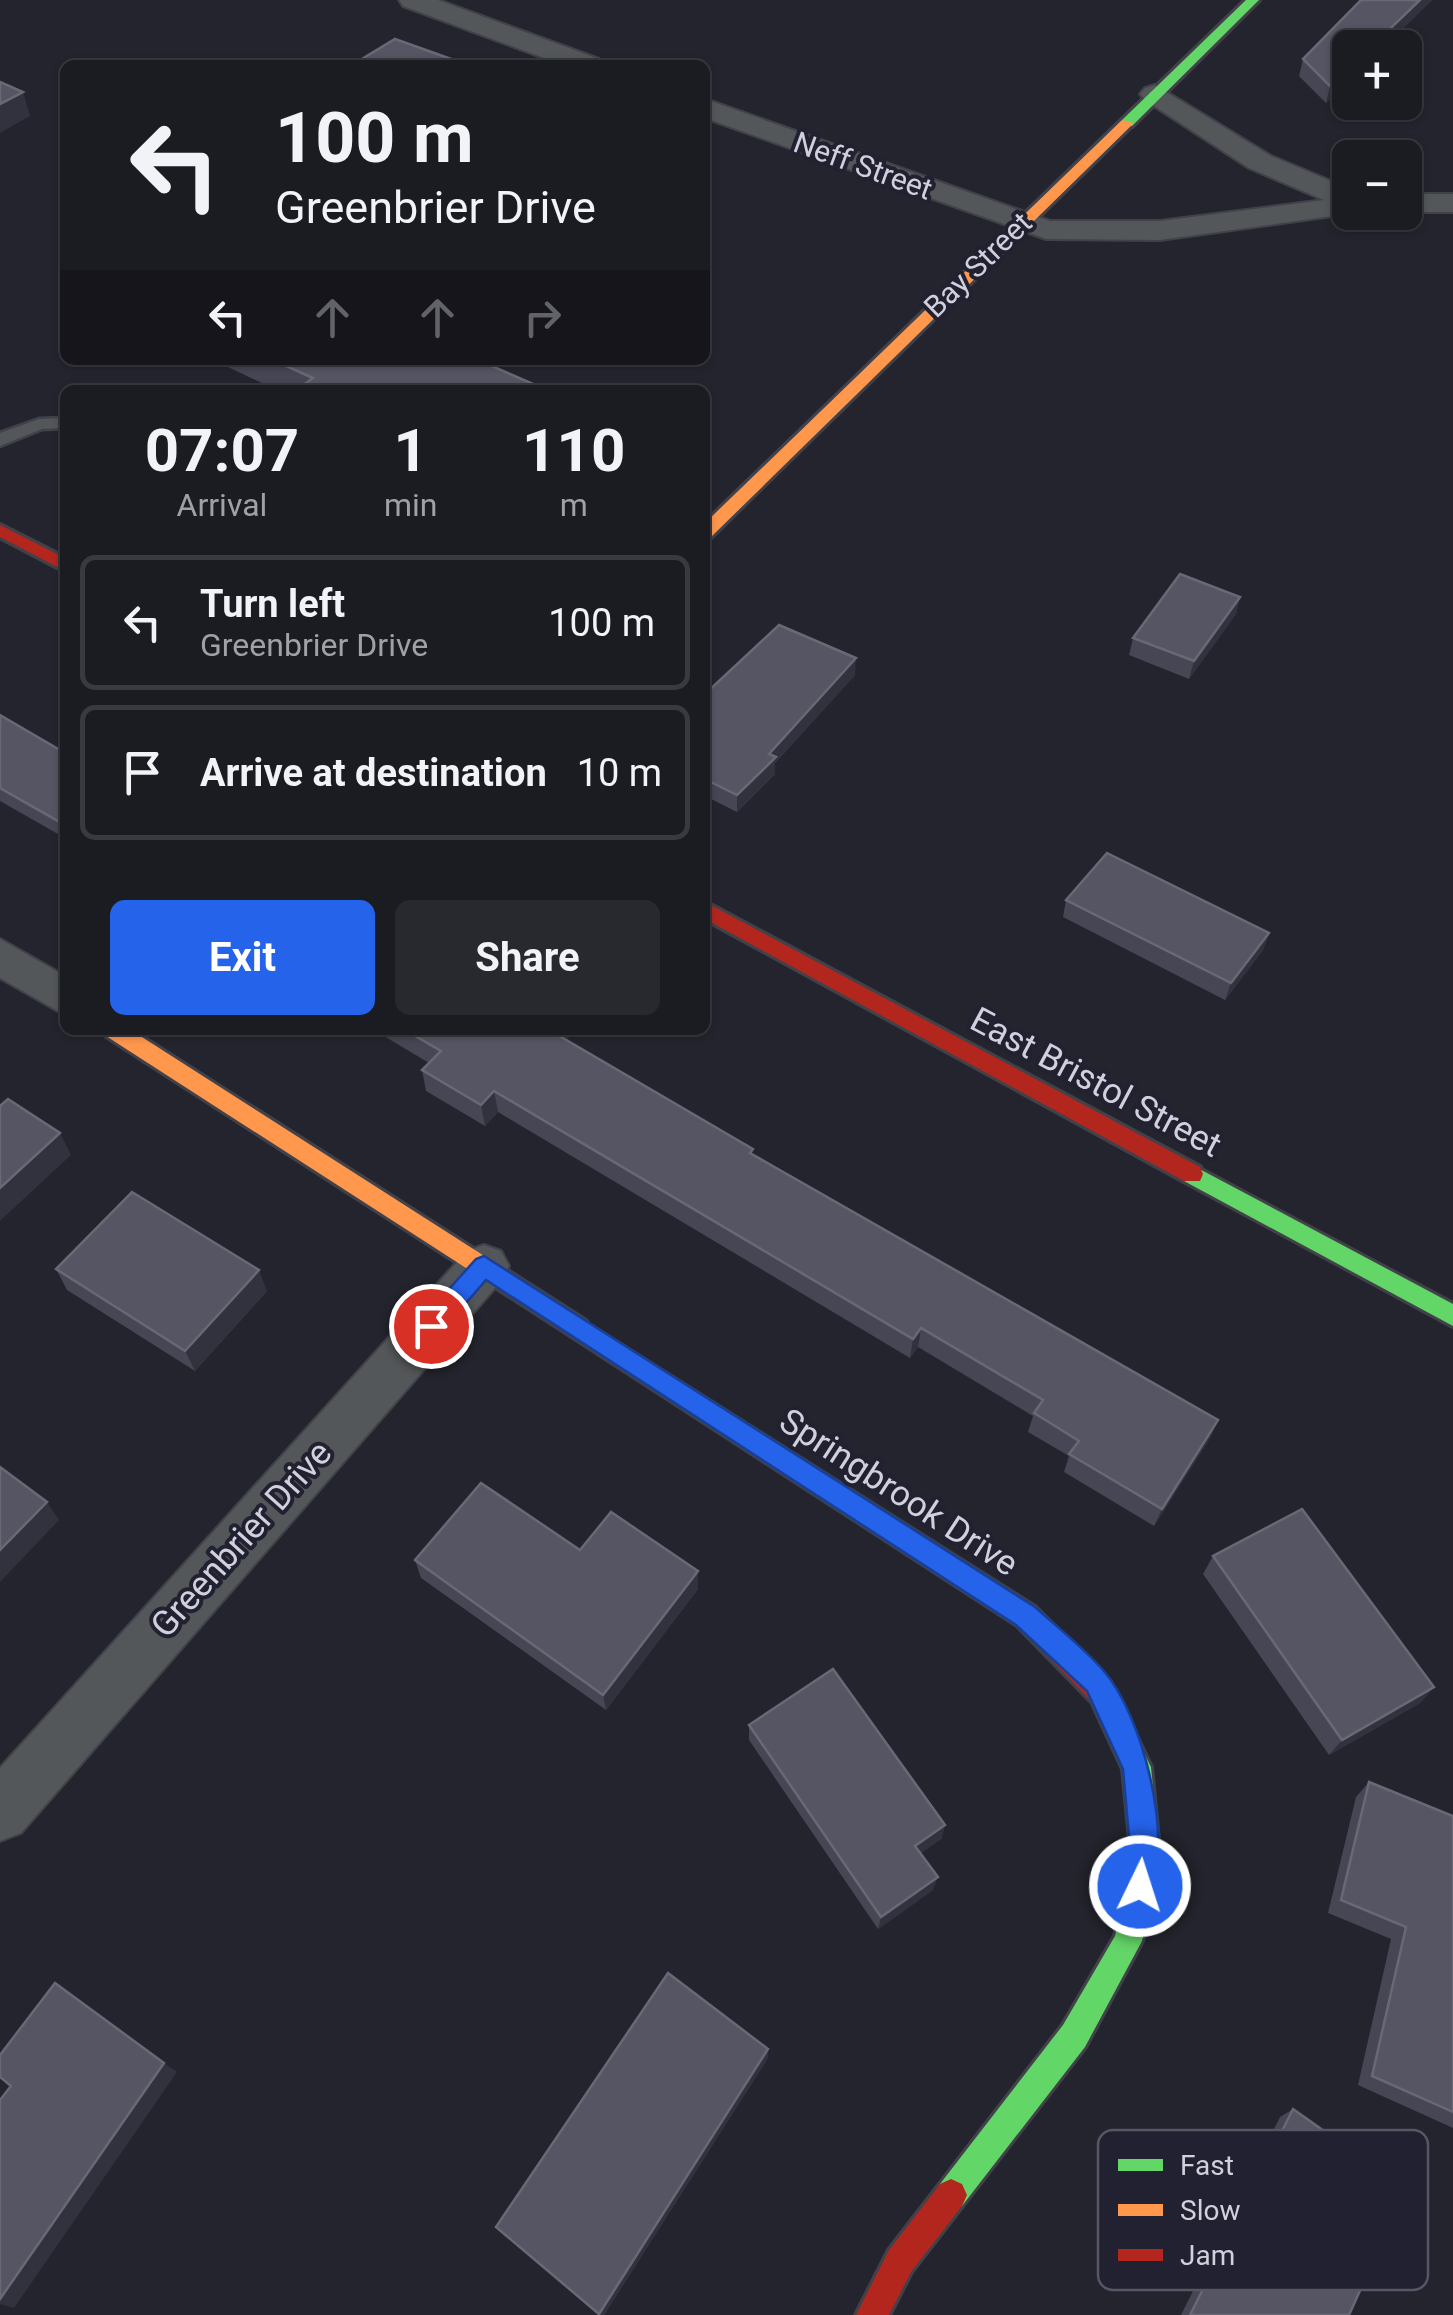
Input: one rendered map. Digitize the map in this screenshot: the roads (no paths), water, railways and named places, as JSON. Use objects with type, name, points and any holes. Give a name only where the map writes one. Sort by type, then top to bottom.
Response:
[{"type":"street","points":[[413,0],[575,60]]},
{"type":"street","name":"Bay Street","points":[[710,528],[1253,0]]},
{"type":"street","points":[[1154,94],[1260,162],[1332,195]]},
{"type":"street","name":"Neff Street","points":[[710,110],[1020,224],[1092,235],[1332,205]]},
{"type":"street","points":[[1422,203],[1453,203]]},
{"type":"street","points":[[0,530],[60,562]]},
{"type":"street","name":"East Bristol Street","points":[[710,913],[1453,1316]]},
{"type":"street","points":[[0,956],[60,995]]},
{"type":"street","name":"Springbrook Drive","points":[[141,1036],[484,1266],[1026,1616],[1096,1682],[1137,1767],[1146,1859],[1128,1941],[1074,2036],[900,2261],[872,2315]]},
{"type":"street","name":"Greenbrier Drive","points":[[0,1812],[484,1266]]},
{"type":"lane","points":[[0,440],[39,424],[60,423]]}]
